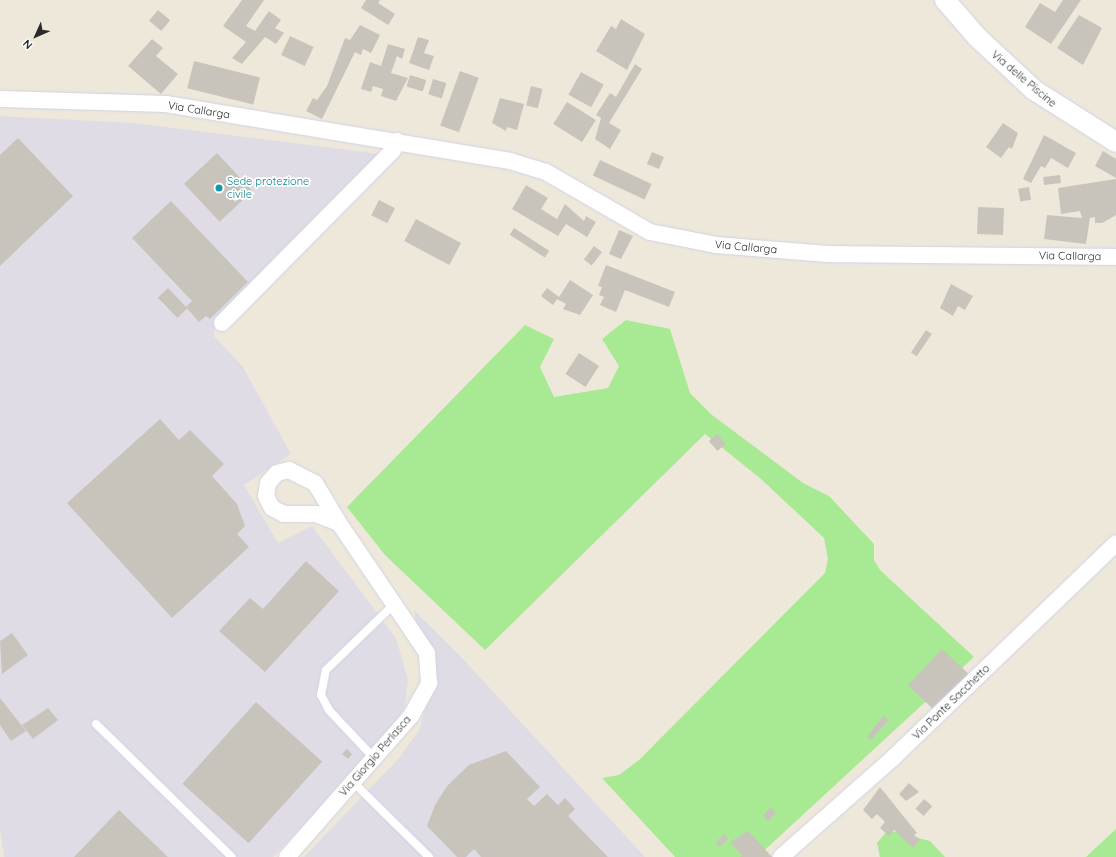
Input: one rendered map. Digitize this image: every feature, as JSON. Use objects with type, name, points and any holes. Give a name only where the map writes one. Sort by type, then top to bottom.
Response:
[{"type":"street","name":"Via delle Piscine","points":[[945,0],[977,37],[1034,90],[1116,142]]},
{"type":"street","name":"Via Callarga","points":[[0,99],[166,104],[397,141],[510,161],[546,172],[630,223],[674,239],[828,254],[1116,257]]},
{"type":"street","points":[[222,323],[394,150],[397,141]]},
{"type":"street","name":"Via Giorgio Perlasca","points":[[287,857],[411,716],[429,682],[427,653],[339,523]]},
{"type":"street","name":"Via Ponte Sacchetto","points":[[781,857],[894,757],[1116,543]]},
{"type":"lane","points":[[374,758],[329,710],[320,695],[326,670],[393,604]]},
{"type":"lane","points":[[96,724],[232,857]]},
{"type":"lane","points":[[353,782],[428,857]]},
{"type":"shaded area","points":[[0,116],[134,123],[380,154],[215,320],[214,336],[243,367],[291,454],[244,485],[278,543],[312,526],[396,638],[408,679],[405,707],[382,744],[273,857],[4,857],[0,828]]},
{"type":"shaded area","points":[[414,610],[464,660],[645,857],[304,857],[399,758],[419,730],[429,696]]},
{"type":"green space","points":[[626,320],[670,329],[690,393],[712,415],[803,483],[829,496],[874,544],[874,560],[880,570],[974,657],[757,857],[675,857],[602,778],[619,775],[639,760],[825,573],[828,559],[824,538],[761,479],[705,434],[485,650],[385,555],[347,507],[525,325],[554,339],[540,367],[554,397],[608,388],[619,366],[602,339]]},
{"type":"green space","points":[[1116,829],[1116,857],[1086,857],[1088,855]]},
{"type":"green space","points":[[888,830],[930,841],[945,857],[880,857],[877,843]]},
{"type":"building","points":[[242,0],[264,0],[246,26],[255,31],[269,11],[281,20],[275,28],[284,33],[276,44],[265,37],[242,64],[232,58],[246,42],[223,26]]},
{"type":"building","points":[[366,0],[380,0],[378,3],[395,14],[388,25],[361,8]]},
{"type":"building","points":[[1063,0],[1081,0],[1051,44],[1025,27],[1040,3],[1055,12]]},
{"type":"building","points":[[158,10],[170,20],[161,31],[149,21]]},
{"type":"building","points":[[1079,15],[1102,28],[1083,65],[1057,48]]},
{"type":"building","points":[[621,19],[645,34],[627,70],[596,51],[611,26],[616,29]]},
{"type":"building","points":[[360,25],[380,35],[371,53],[363,49],[361,55],[355,52],[322,119],[306,111],[313,98],[317,100],[327,86],[345,38],[350,40]]},
{"type":"building","points":[[290,36],[314,47],[305,66],[281,55]]},
{"type":"building","points":[[418,37],[429,40],[424,53],[434,56],[429,70],[409,63]]},
{"type":"building","points":[[152,39],[163,48],[156,56],[178,74],[161,94],[128,66]]},
{"type":"building","points":[[388,44],[405,49],[402,59],[397,56],[391,73],[408,78],[396,101],[381,96],[383,89],[373,86],[371,92],[361,89],[370,62],[381,66]]},
{"type":"building","points":[[194,61],[260,77],[253,105],[187,88]]},
{"type":"building","points":[[635,64],[642,69],[609,123],[621,130],[610,149],[595,139],[601,118],[596,115],[610,93],[616,97]]},
{"type":"building","points":[[460,71],[479,78],[459,132],[440,126]]},
{"type":"building","points":[[581,72],[604,85],[591,107],[568,95]]},
{"type":"building","points":[[410,75],[426,80],[423,91],[406,86]]},
{"type":"building","points":[[433,79],[446,83],[442,98],[428,94]]},
{"type":"building","points":[[531,86],[543,89],[538,108],[526,105]]},
{"type":"building","points":[[500,98],[524,104],[517,130],[507,127],[506,131],[492,123]]},
{"type":"building","points":[[567,102],[596,120],[582,142],[553,124]]},
{"type":"building","points":[[1003,123],[1018,133],[1012,149],[1009,147],[1001,158],[986,147]]},
{"type":"building","points":[[1044,135],[1076,153],[1068,168],[1051,158],[1045,168],[1041,166],[1031,183],[1023,179]]},
{"type":"building","points":[[18,138],[73,196],[0,266],[0,155]]},
{"type":"building","points":[[1103,151],[1116,159],[1116,178],[1095,166]]},
{"type":"building","points":[[652,152],[664,157],[659,169],[647,164]]},
{"type":"building","name":"Sede protezione civile","points":[[217,153],[252,191],[220,222],[184,184]]},
{"type":"building","points":[[600,160],[652,184],[644,199],[593,175]]},
{"type":"building","points":[[1060,175],[1061,183],[1044,185],[1043,177]]},
{"type":"building","points":[[1116,179],[1116,215],[1102,223],[1095,223],[1095,217],[1090,218],[1086,244],[1044,239],[1047,215],[1082,218],[1080,211],[1061,214],[1058,188]]},
{"type":"building","points":[[526,185],[548,198],[541,209],[557,219],[565,204],[584,221],[586,216],[596,222],[587,237],[566,224],[558,236],[512,209]]},
{"type":"building","points":[[1029,187],[1031,200],[1020,202],[1018,189]]},
{"type":"building","points":[[379,200],[395,208],[387,223],[371,215]]},
{"type":"building","points":[[171,201],[248,282],[210,319],[206,316],[199,322],[186,307],[192,301],[132,238]]},
{"type":"building","points":[[978,207],[1004,208],[1003,235],[977,234]]},
{"type":"building","points":[[416,219],[461,243],[449,265],[404,241]]},
{"type":"building","points":[[514,228],[549,251],[545,258],[510,235]]},
{"type":"building","points":[[619,230],[633,236],[621,259],[609,254]]},
{"type":"building","points":[[594,246],[602,252],[592,266],[584,260]]},
{"type":"building","points":[[606,265],[675,292],[669,307],[625,290],[616,312],[600,305],[604,297],[599,295],[602,287],[598,286]]},
{"type":"building","points":[[570,280],[593,295],[580,315],[563,309],[566,304],[557,299],[553,305],[541,296],[547,288],[559,297]]},
{"type":"building","points":[[951,284],[973,296],[965,310],[958,306],[953,316],[940,308]]},
{"type":"building","points":[[168,288],[187,308],[177,318],[158,298]]},
{"type":"building","points":[[926,330],[932,334],[917,356],[911,352]]},
{"type":"building","points":[[579,353],[599,366],[586,387],[565,374]]},
{"type":"building","points":[[160,419],[179,440],[190,430],[224,464],[212,476],[237,504],[245,526],[237,534],[249,547],[172,618],[67,503]]},
{"type":"building","points":[[717,434],[726,444],[718,451],[709,441]]},
{"type":"building","points":[[306,561],[339,591],[265,672],[219,631],[250,598],[263,609]]},
{"type":"building","points":[[12,633],[28,655],[2,674],[0,641]]},
{"type":"building","points":[[942,649],[970,675],[936,711],[908,686]]},
{"type":"building","points":[[0,698],[26,731],[11,741],[0,725]]},
{"type":"building","points":[[256,702],[322,762],[249,843],[182,784]]},
{"type":"building","points":[[48,708],[58,720],[33,739],[22,725]]},
{"type":"building","points":[[884,715],[889,720],[871,740],[867,737]]},
{"type":"building","points":[[347,749],[352,754],[348,759],[342,754]]},
{"type":"building","points":[[506,751],[540,787],[527,799],[534,806],[547,794],[558,805],[565,798],[575,809],[568,816],[608,857],[481,857],[474,849],[466,857],[457,857],[427,826],[435,805],[447,786],[469,765]]},
{"type":"building","points":[[909,783],[919,792],[906,801],[899,794]]},
{"type":"building","points":[[880,787],[917,833],[914,835],[920,840],[913,848],[894,830],[889,836],[880,828],[885,822],[877,814],[872,819],[863,810]]},
{"type":"building","points":[[924,799],[932,806],[924,816],[915,809]]},
{"type":"building","points":[[771,807],[776,813],[768,821],[763,816]]},
{"type":"building","points":[[119,810],[168,857],[74,857]]},
{"type":"building","points":[[748,831],[772,857],[740,857],[742,855],[730,842]]},
{"type":"building","points":[[724,834],[728,838],[720,847],[716,842]]},
{"type":"place","name":"Sede protezione civile","points":[[219,188]]}]
